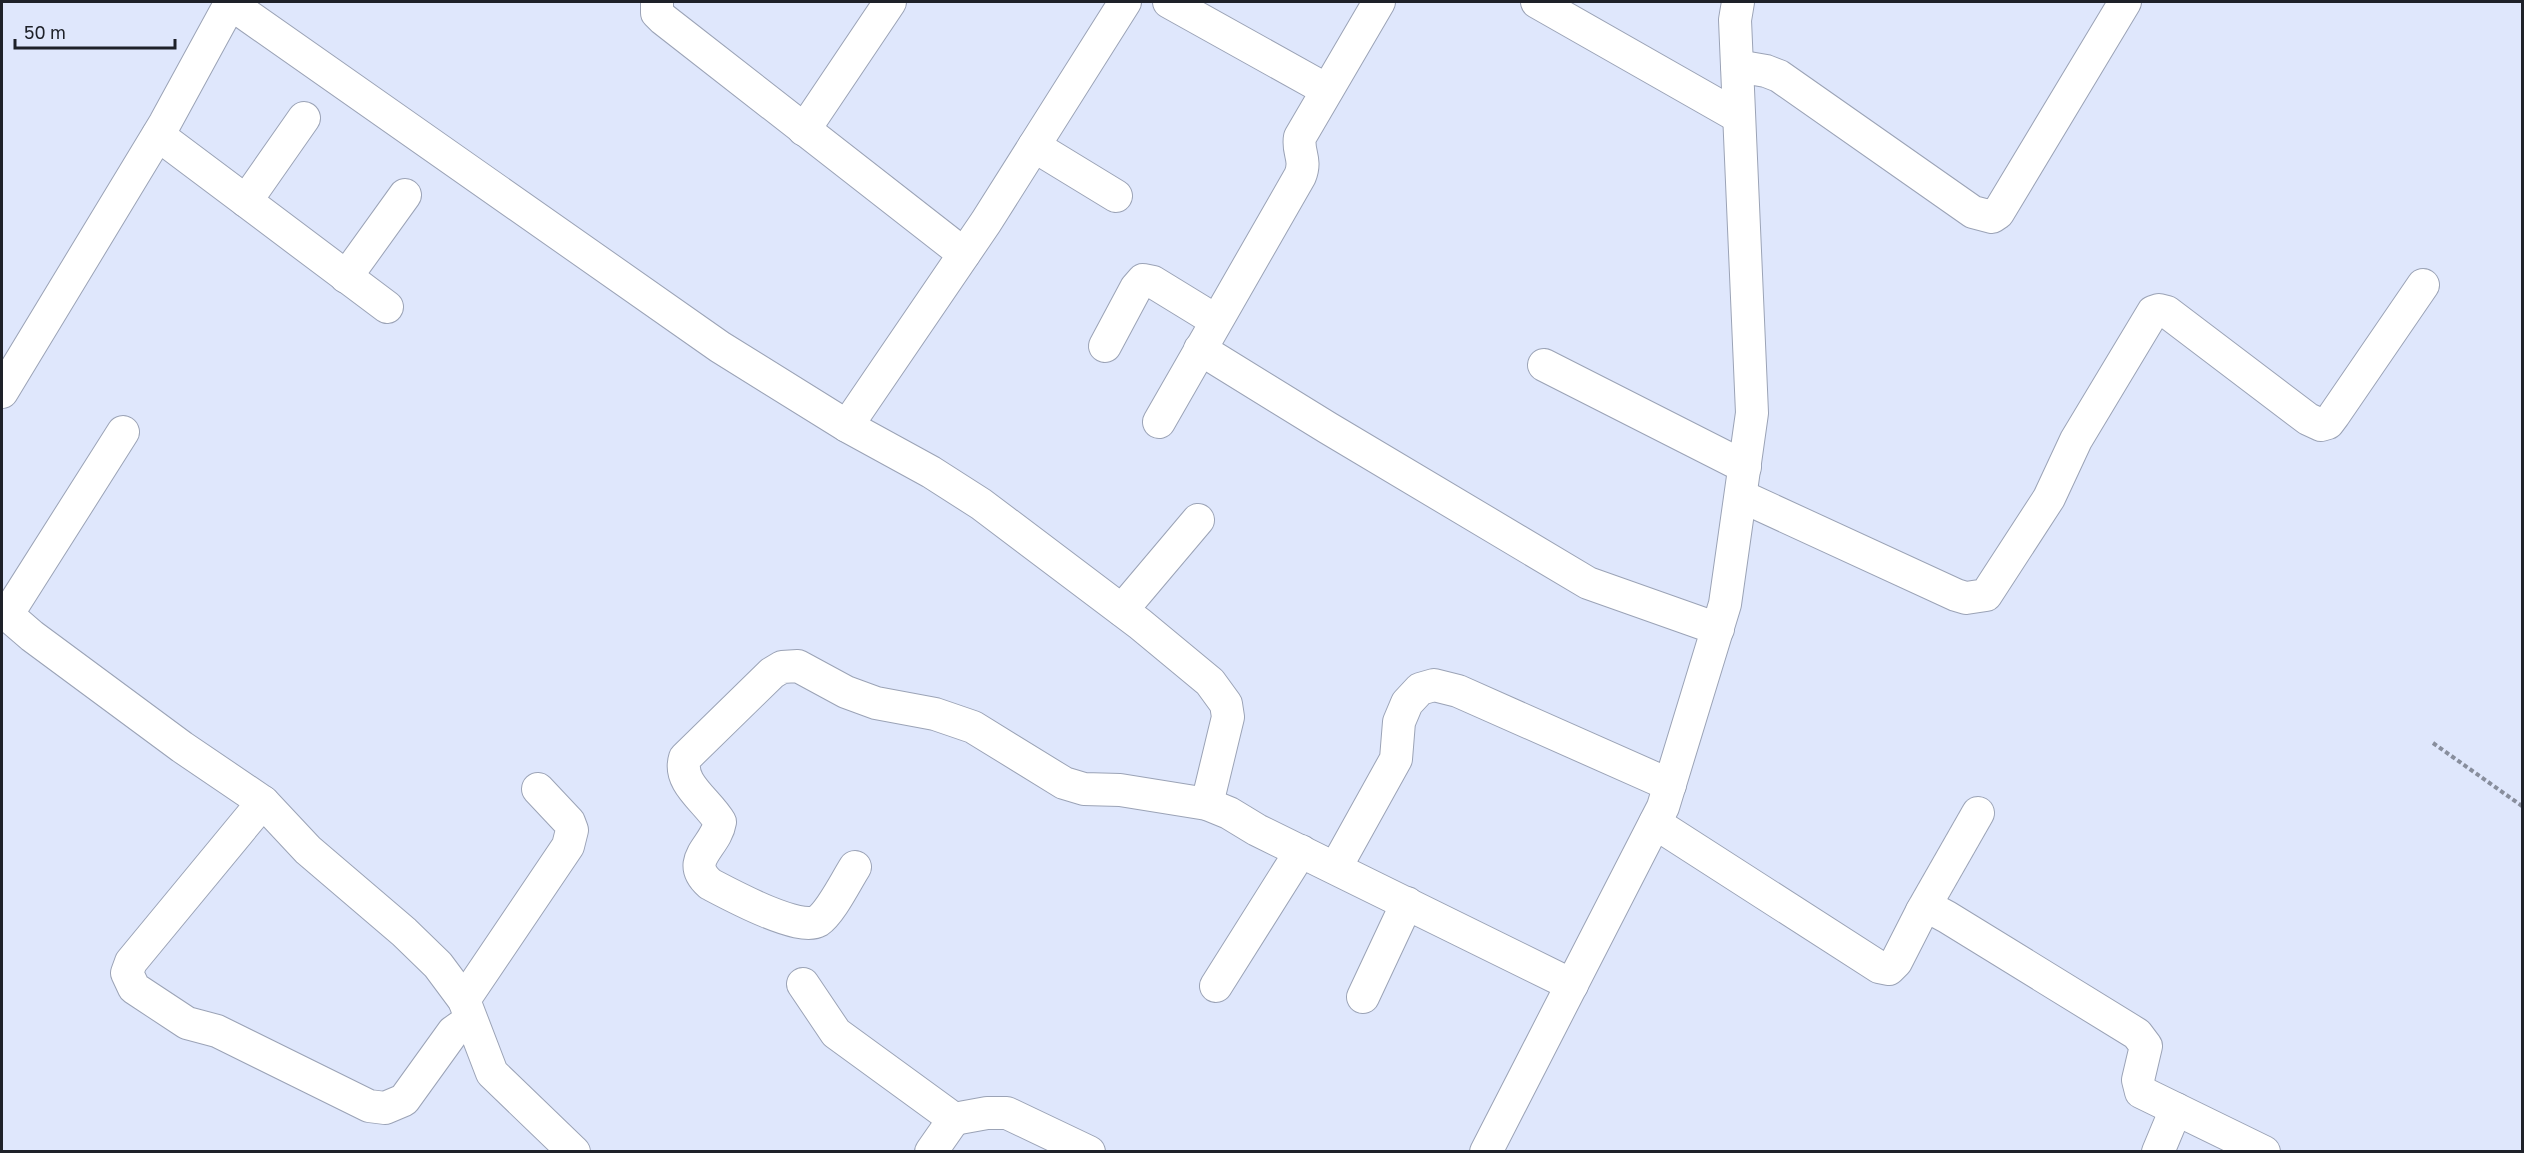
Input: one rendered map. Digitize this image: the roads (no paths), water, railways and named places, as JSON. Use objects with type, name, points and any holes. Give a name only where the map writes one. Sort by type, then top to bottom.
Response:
[{"type":"street","points":[[657,2],[657,13],[663,19],[964,254]]},
{"type":"street","points":[[804,130],[890,2]]},
{"type":"street","points":[[847,426],[964,254],[1125,2]]},
{"type":"street","points":[[1169,2],[1327,90]]},
{"type":"street","points":[[1159,422],[1215,320],[1300,176],[1304,161],[1299,143],[1300,137],[1379,2]]},
{"type":"street","points":[[1537,2],[1739,117]]},
{"type":"street","points":[[1486,1152],[1663,807],[1725,604],[1752,413],[1735,20],[1738,2]]},
{"type":"street","points":[[1737,66],[1766,71],[1779,76],[1973,212],[1992,217],[1998,213],[2125,2]]},
{"type":"street","points":[[2,392],[158,135],[241,4],[720,347],[847,426],[930,472],[981,504],[1122,610],[1210,682],[1226,704],[1226,727],[1207,804]]},
{"type":"street","points":[[246,201],[304,118]]},
{"type":"street","points":[[158,135],[387,307]]},
{"type":"street","points":[[1034,146],[1116,196]]},
{"type":"street","points":[[346,277],[405,195]]},
{"type":"street","points":[[1105,346],[1136,288],[1143,280],[1153,282],[1215,320]]},
{"type":"street","points":[[1544,365],[1743,482],[1956,595],[1966,598],[1986,595],[2049,498],[2076,440],[2153,312],[2159,310],[2167,312],[2308,419],[2322,425],[2328,423],[2334,415],[2423,285]]},
{"type":"street","points":[[1200,349],[1588,583],[1718,629]]},
{"type":"street","points":[[123,432],[4,613],[182,747],[263,802],[308,850],[404,932],[438,965],[467,1010],[492,1073],[574,1152]]},
{"type":"street","points":[[1122,610],[1198,520]]},
{"type":"street","points":[[855,867],[825,914],[817,922],[807,923],[781,918],[710,884],[701,876],[698,867],[702,856],[719,829],[720,822],[685,778],[682,768],[685,758],[772,673],[782,667],[798,666],[846,692],[876,703],[935,714],[974,727],[1064,783],[1084,789],[1119,790],[1207,804],[1572,985]]},
{"type":"street","points":[[1336,867],[1396,759],[1399,722],[1407,703],[1420,689],[1434,685],[1458,691],[1670,784]]},
{"type":"street","points":[[263,802],[131,962],[127,973],[134,988],[187,1023],[217,1031],[345,1097],[369,1106],[385,1108],[404,1100],[453,1032],[568,846],[572,830],[570,822],[538,789]]},
{"type":"street","points":[[1655,823],[1879,968],[1889,969],[1896,962],[1977,813]]},
{"type":"street","points":[[1216,986],[1301,851]]},
{"type":"street","points":[[1363,997],[1407,903]]},
{"type":"street","points":[[1922,911],[1934,910],[1947,917],[2137,1034],[2146,1046],[2138,1080],[2141,1092],[2264,1152]]},
{"type":"street","points":[[803,984],[836,1033],[954,1119]]},
{"type":"street","points":[[2158,1152],[2176,1108]]},
{"type":"street","points":[[931,1152],[954,1119],[987,1113],[1008,1113],[1089,1152]]}]
